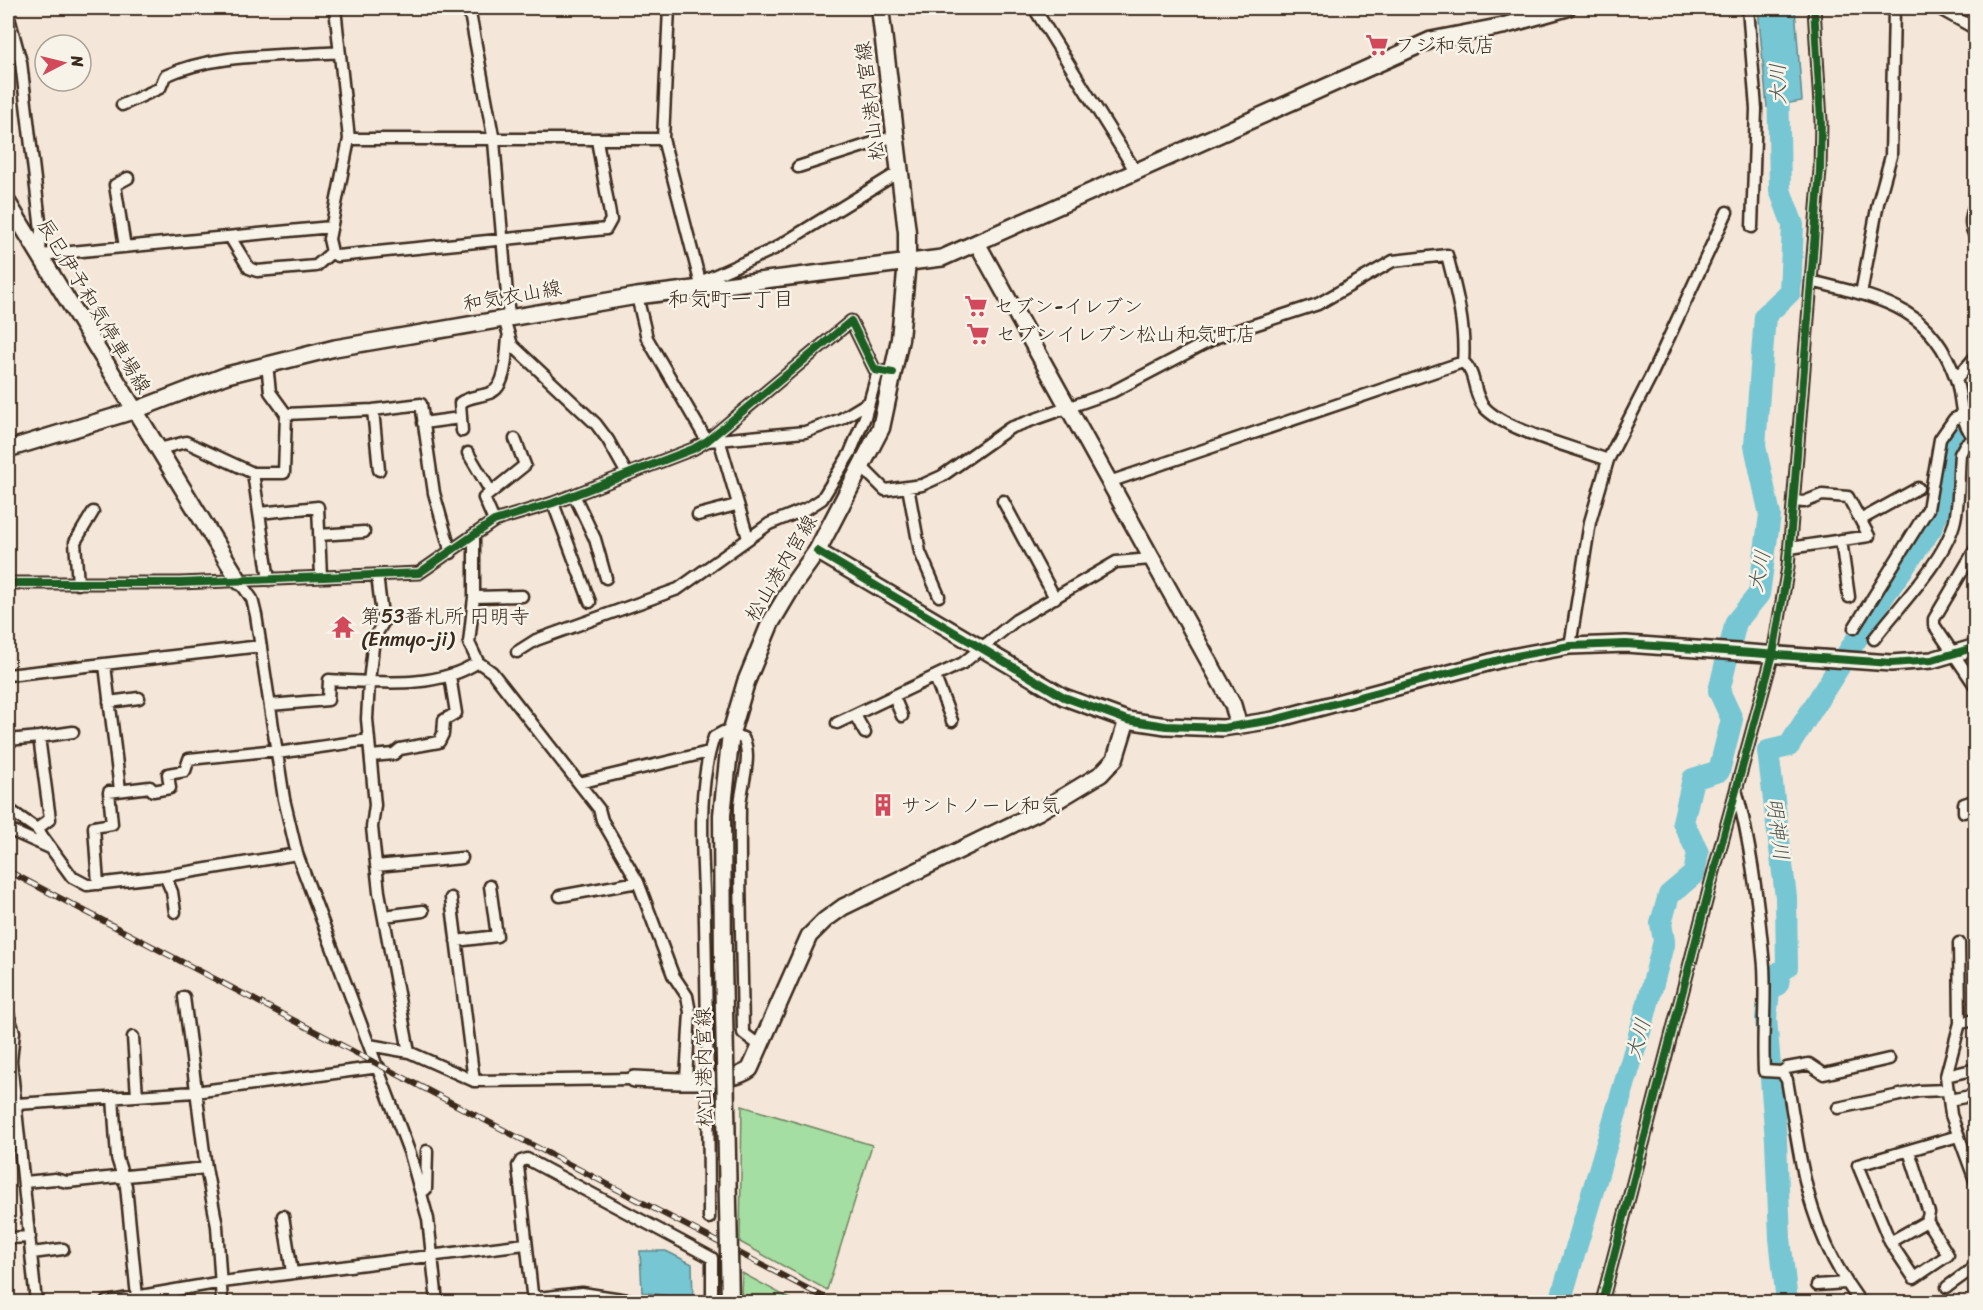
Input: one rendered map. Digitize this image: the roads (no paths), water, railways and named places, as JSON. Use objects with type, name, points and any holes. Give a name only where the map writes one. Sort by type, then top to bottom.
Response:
[{"type":"main road","name":"松山港内宮線","points":[[730,1302],[722,815],[731,733],[746,682],[770,624],[817,551],[881,428],[885,372],[900,339],[907,261],[907,232],[880,8]]},
{"type":"street","points":[[332,252],[329,239],[349,139],[335,8]]},
{"type":"street","points":[[469,8],[494,141],[508,334],[512,345],[521,356],[596,424],[627,474]]},
{"type":"street","points":[[669,8],[663,139],[701,285],[774,249],[899,172]]},
{"type":"street","points":[[1034,8],[1136,172]]},
{"type":"street","name":"和気衣山線","points":[[133,411],[227,375],[335,348],[701,285],[942,258],[1431,40],[1511,24],[1567,8]]},
{"type":"street","points":[[1748,8],[1757,121],[1752,227]]},
{"type":"street","points":[[1602,1302],[1710,886],[1737,792],[1790,548],[1821,121],[1814,8]]},
{"type":"street","points":[[1861,294],[1878,203],[1891,156],[1894,8]]},
{"type":"street","points":[[1938,8],[1976,29]]},
{"type":"street","points":[[8,14],[21,62],[41,230],[40,255],[331,227]]},
{"type":"street","points":[[122,105],[160,88],[165,76],[186,67],[234,59],[339,52]]},
{"type":"street","points":[[798,167],[895,136]]},
{"type":"street","points":[[349,139],[494,141],[663,139]]},
{"type":"street","points":[[332,252],[344,257],[606,229],[611,220],[597,140]]},
{"type":"street","points":[[125,247],[115,185],[128,178]]},
{"type":"street","name":"辰巳伊予和気停車場線","points":[[8,202],[133,411],[8,449]]},
{"type":"street","points":[[1976,202],[1971,218],[1971,230],[1976,237]]},
{"type":"street","points":[[1570,646],[1590,522],[1608,460],[1651,376],[1727,212]]},
{"type":"street","points":[[230,237],[249,268],[257,271],[316,266],[332,252]]},
{"type":"street","points":[[976,243],[1233,705],[1239,726]]},
{"type":"street","points":[[862,467],[885,490],[922,485],[942,476],[1010,428],[1070,409],[1112,392],[1217,337],[1318,304],[1393,261],[1447,255],[1457,295],[1464,348],[1462,362]]},
{"type":"street","points":[[1811,281],[1861,294],[1908,312],[1927,326],[1956,380],[1962,417],[1974,437],[1965,445],[1960,454],[1954,523],[1947,541],[1935,561],[1874,639]]},
{"type":"street","points":[[637,296],[647,338],[707,441]]},
{"type":"street","points":[[8,583],[240,582],[419,573],[494,521],[553,503],[693,449],[707,441],[851,321],[874,370],[885,372],[869,402],[850,453],[822,499],[768,524],[678,589],[536,640],[517,652]]},
{"type":"street","points":[[462,431],[460,403],[494,392],[499,385],[503,375],[508,334]]},
{"type":"street","points":[[1956,380],[1976,356]]},
{"type":"street","points":[[1462,362],[1470,368],[1478,399],[1485,409],[1509,425],[1608,460]]},
{"type":"street","points":[[1109,482],[1462,362]]},
{"type":"street","points":[[159,449],[186,442],[253,473],[284,473],[286,414],[270,392],[267,364]]},
{"type":"street","points":[[707,441],[805,432],[841,419],[869,402]]},
{"type":"street","points":[[286,414],[373,410],[421,404],[434,493],[451,553]]},
{"type":"street","points":[[1854,628],[1919,528],[1933,492],[1940,439],[1954,419],[1976,409]]},
{"type":"street","points":[[373,410],[379,470]]},
{"type":"street","points":[[133,411],[252,599],[277,752],[297,854],[379,1067],[422,1192],[438,1302]]},
{"type":"street","points":[[423,423],[460,418]]},
{"type":"street","points":[[494,521],[484,498],[525,465],[515,439]]},
{"type":"street","points":[[719,440],[736,505],[748,538]]},
{"type":"street","points":[[468,453],[491,492]]},
{"type":"street","points":[[253,473],[269,580]]},
{"type":"street","points":[[908,487],[920,552],[939,596]]},
{"type":"street","points":[[1862,519],[1918,488]]},
{"type":"street","points":[[574,495],[595,539],[606,578]]},
{"type":"street","points":[[1790,548],[1869,536],[1862,519],[1848,497],[1822,495],[1804,502],[1794,501]]},
{"type":"street","points":[[1003,501],[1055,598]]},
{"type":"street","points":[[553,503],[590,602]]},
{"type":"street","points":[[698,515],[736,505]]},
{"type":"street","points":[[259,513],[318,507],[321,578]]},
{"type":"street","points":[[78,584],[75,542],[93,512]]},
{"type":"street","points":[[319,534],[364,532]]},
{"type":"street","points":[[474,536],[474,597],[469,643],[478,662],[492,672],[599,809],[602,820],[638,882],[674,975],[689,1004],[686,1079]]},
{"type":"street","points":[[1842,540],[1849,597]]},
{"type":"street","points":[[1961,548],[1974,551],[1934,619],[1934,625],[1976,687]]},
{"type":"street","points":[[817,551],[1064,697],[1127,720],[1194,728],[1239,726],[1296,715],[1506,658],[1570,646],[1626,644],[1766,653],[1859,662],[1910,663],[1956,655],[1976,647]]},
{"type":"street","points":[[837,723],[963,663],[1016,620],[1116,562],[1151,559]]},
{"type":"street","points":[[376,575],[383,623],[374,638],[369,682],[369,740],[375,805],[372,827],[384,916],[409,1052]]},
{"type":"street","points":[[474,597],[522,596]]},
{"type":"street","points":[[8,675],[261,646]]},
{"type":"street","points":[[270,705],[328,700],[328,680],[369,682],[428,680],[450,676],[478,662]]},
{"type":"street","points":[[105,664],[120,790]]},
{"type":"street","points":[[371,756],[394,754],[400,749],[439,742],[443,734],[444,720],[456,713],[450,676]]},
{"type":"street","points":[[935,677],[952,721]]},
{"type":"street","points":[[894,696],[903,716]]},
{"type":"street","points":[[109,702],[139,698]]},
{"type":"street","points":[[855,715],[865,733]]},
{"type":"street","points":[[369,1045],[409,1052],[474,1080],[709,1080],[741,1076],[750,1069],[809,936],[825,920],[843,907],[1038,812],[1101,774],[1115,759],[1127,720]]},
{"type":"street","points":[[8,740],[73,732]]},
{"type":"street","points":[[709,1218],[704,826],[709,752],[714,737],[723,732],[742,738],[748,746],[741,797],[740,830],[743,1033],[759,1045]]},
{"type":"street","points":[[37,829],[50,819],[39,737]]},
{"type":"street","points":[[98,884],[94,827],[112,824],[109,792],[150,787],[153,791],[170,788],[168,774],[185,771],[189,759],[277,752],[369,740]]},
{"type":"street","points":[[579,783],[709,752]]},
{"type":"street","points":[[1737,792],[1745,821],[1762,956],[1764,1071],[1776,1072],[1809,1064],[1824,1074],[1889,1059]]},
{"type":"street","points":[[1964,812],[1964,804],[1976,800]]},
{"type":"street","points":[[8,809],[37,829],[72,877],[87,885],[165,876],[297,854]]},
{"type":"street","points":[[14,832],[50,848]]},
{"type":"street","points":[[376,866],[462,858]]},
{"type":"street","points":[[165,876],[172,892],[175,912]]},
{"type":"street","points":[[560,896],[638,882]]},
{"type":"street","points":[[456,940],[497,936],[490,886]]},
{"type":"street","points":[[451,898],[474,1080]]},
{"type":"street","points":[[384,916],[423,911]]},
{"type":"street","points":[[1959,944],[1960,1023],[1946,1076],[1958,1136],[1972,1160],[1976,1183]]},
{"type":"street","points":[[184,998],[195,1092],[217,1226],[222,1302]]},
{"type":"street","points":[[8,1014],[14,1032],[9,1062],[17,1104],[36,1302]]},
{"type":"street","points":[[1960,1023],[1976,1020]]},
{"type":"street","points":[[133,1037],[138,1096]]},
{"type":"street","points":[[17,1104],[195,1092],[379,1067]]},
{"type":"street","points":[[1946,1076],[1976,1069]]},
{"type":"street","points":[[1776,1072],[1787,1080],[1798,1155],[1810,1209],[1824,1244],[1846,1283],[1860,1302]]},
{"type":"street","points":[[1838,1108],[1919,1091],[1948,1095],[1976,1095]]},
{"type":"street","points":[[113,1097],[117,1158],[124,1177],[137,1297]]},
{"type":"street","points":[[1927,1221],[1948,1255],[1914,1278],[1890,1242],[1858,1165],[1958,1136]]},
{"type":"street","points":[[1890,1242],[1927,1221],[1929,1214],[1909,1150]]},
{"type":"street","points":[[422,1192],[426,1189],[427,1151]]},
{"type":"street","points":[[641,1302],[612,1300],[582,1293],[538,1298],[532,1293],[518,1166],[521,1161],[526,1159],[712,1258],[712,1302]]},
{"type":"street","points":[[25,1182],[55,1179],[67,1182],[206,1168]]},
{"type":"street","points":[[283,1216],[292,1272]]},
{"type":"street","points":[[8,1238],[30,1237]]},
{"type":"street","points":[[106,1302],[292,1272],[525,1244]]},
{"type":"street","points":[[32,1253],[63,1249]]},
{"type":"street","points":[[1947,1287],[1976,1266]]},
{"type":"street","points":[[1817,1285],[1846,1283]]},
{"type":"water","points":[[1758,8],[1795,8],[1802,101],[1767,107]]},
{"type":"water","points":[[640,1251],[666,1251],[692,1264],[693,1300],[642,1292]]},
{"type":"waterway","points":[[8,9],[12,8]]},
{"type":"waterway","name":"大川","points":[[1560,1302],[1644,1018],[1664,941],[1661,923],[1669,895],[1694,874],[1698,853],[1683,822],[1693,779],[1719,771],[1732,719],[1719,691],[1736,622],[1759,594],[1770,515],[1755,446],[1765,316],[1790,292],[1793,225],[1780,190],[1778,75]]},
{"type":"waterway","name":"明神川","points":[[1787,1302],[1780,1238],[1776,1140],[1766,1018],[1769,992],[1778,984],[1780,972],[1787,967],[1786,897],[1768,751],[1789,746],[1885,594],[1931,529],[1942,503],[1953,442],[1960,432],[1976,422]]},
{"type":"railway","points":[[8,871],[833,1302]]},
{"type":"place","name":"フジ和気店","points":[[1377,45]]},
{"type":"place","name":"セブン-イレブン","points":[[976,306]]},
{"type":"place","name":"セブンイレブン松山和気町店","points":[[978,334]]},
{"type":"place","name":"第53番札所 円明寺 (Enmyo-ji)","points":[[343,627]]},
{"type":"place","name":"サントノーレ和気","points":[[883,805]]},
{"type":"district","name":"和気町一丁目","points":[[731,299]]}]
